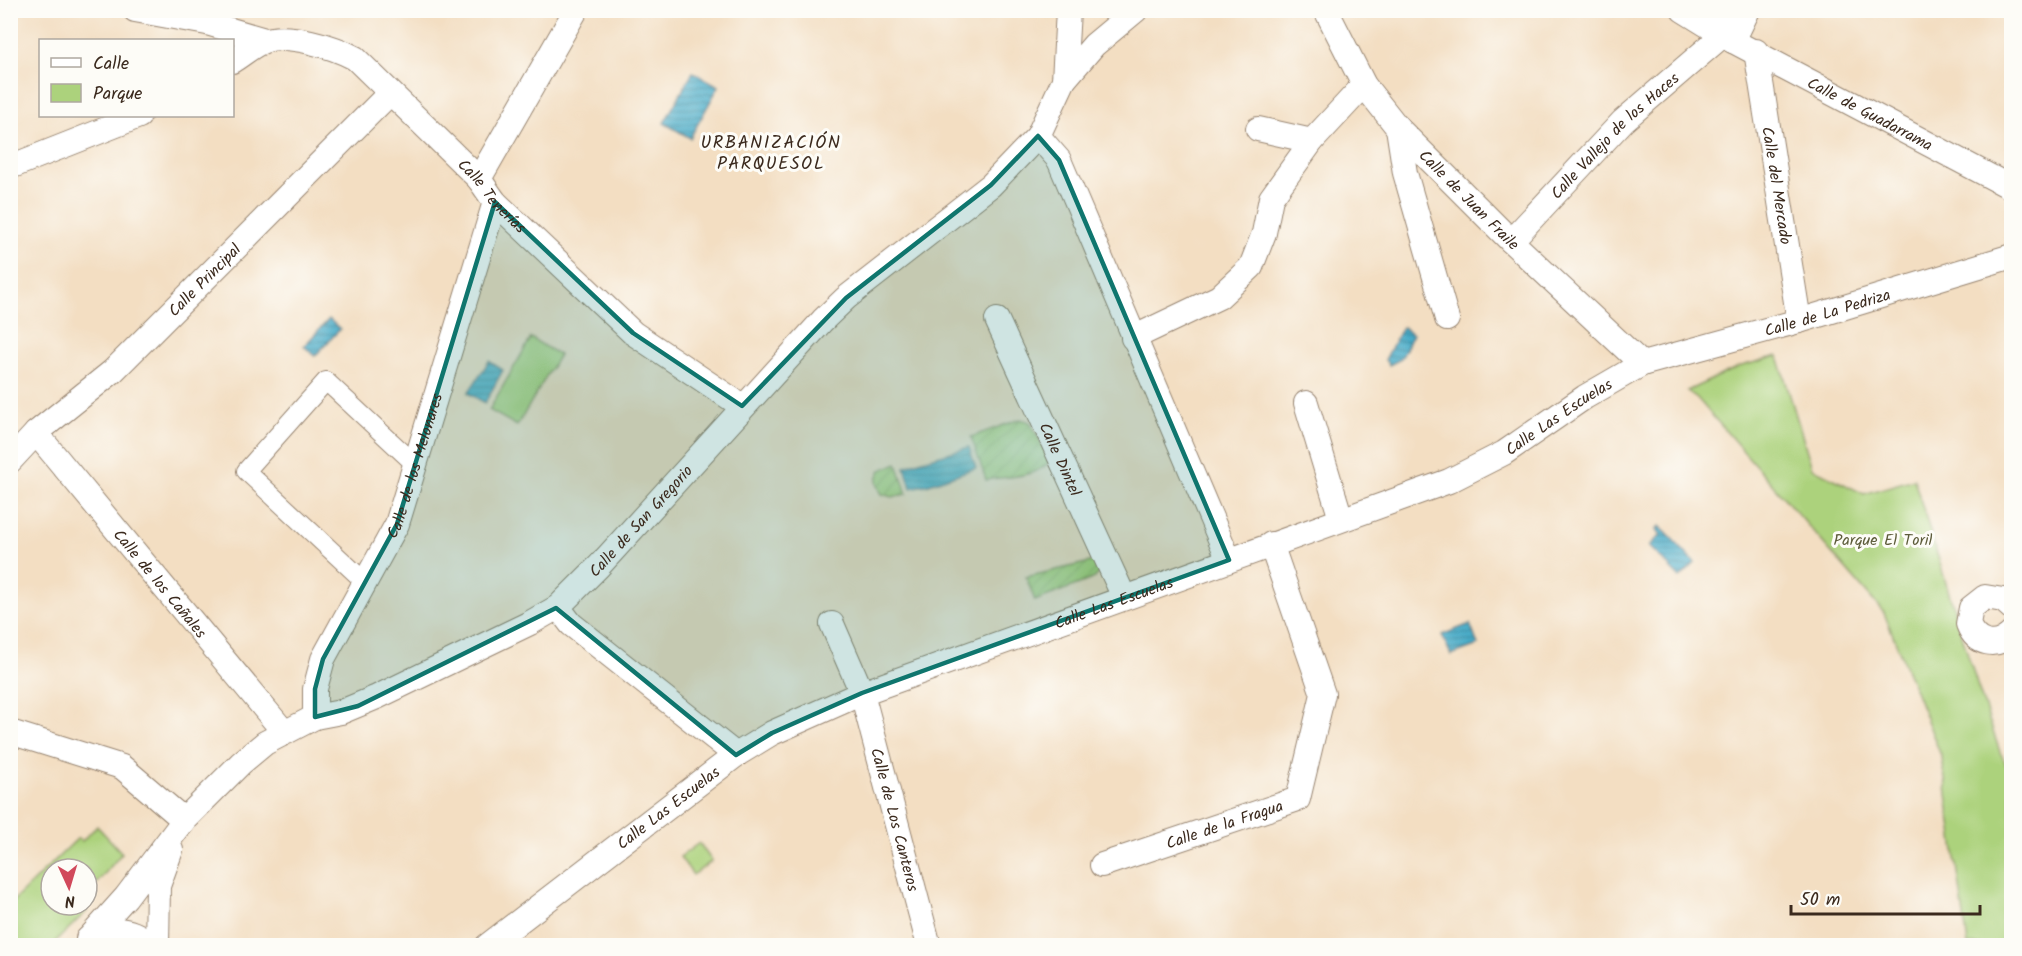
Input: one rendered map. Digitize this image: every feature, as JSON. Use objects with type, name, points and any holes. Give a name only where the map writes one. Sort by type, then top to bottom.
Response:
[{"type":"street","name":"Calle Tenerías","points":[[135,10],[207,23],[265,40],[302,40],[339,49],[355,58],[479,179],[495,202],[633,333],[742,406]]},
{"type":"street","points":[[479,179],[576,10]]},
{"type":"street","name":"Calle de San Gregorio","points":[[1064,80],[1068,10]]},
{"type":"street","name":"Calle de San Gregorio","points":[[86,941],[126,897],[184,820],[241,763],[284,732],[315,717],[341,712],[530,624],[558,607],[599,566],[742,406],[846,298],[991,185],[1038,136],[1064,80],[1094,45],[1136,10]]},
{"type":"street","name":"Calle de Juan Fraile","points":[[1326,10],[1364,85],[1398,128],[1511,241],[1641,364]]},
{"type":"street","name":"Calle de Guadarrama","points":[[1683,10],[1728,38],[2011,185]]},
{"type":"street","points":[[1720,10],[1728,38]]},
{"type":"street","points":[[1728,38],[1748,10]]},
{"type":"street","name":"Calle Vallejo de los Haces","points":[[1511,241],[1623,121],[1728,38]]},
{"type":"street","points":[[234,60],[265,40]]},
{"type":"street","name":"Calle del Mercado","points":[[1756,51],[1799,321]]},
{"type":"street","points":[[1133,338],[1219,297],[1251,267],[1264,233],[1271,198],[1312,141],[1364,85]]},
{"type":"street","name":"Calle Principal","points":[[10,460],[36,434],[112,371],[390,93]]},
{"type":"street","points":[[10,167],[136,117]]},
{"type":"street","points":[[1398,128],[1405,173],[1447,319]]},
{"type":"street","points":[[1258,129],[1312,141]]},
{"type":"street","points":[[1038,136],[1059,160],[1229,560]]},
{"type":"street","name":"Calle de los Melonares","points":[[315,717],[315,689],[323,659],[397,524],[495,202]]},
{"type":"street","name":"Calle de La Pedriza","points":[[1641,364],[1799,321],[2012,256]]},
{"type":"street","name":"Calle Dintel","points":[[997,320],[1124,597]]},
{"type":"street","name":"Calle Las Escuelas","points":[[487,945],[736,755],[772,733],[862,693],[1271,544],[1449,482],[1480,467],[1619,375],[1641,364]]},
{"type":"street","points":[[366,582],[246,471],[326,381],[416,465]]},
{"type":"street","points":[[1306,403],[1341,519]]},
{"type":"street","name":"Calle de los Cañales","points":[[36,434],[284,732]]},
{"type":"street","name":"Calle de la Fragua","points":[[1102,865],[1298,799],[1323,694],[1271,544]]},
{"type":"street","points":[[2012,608],[2003,600],[1986,597],[1977,601],[1968,615],[1971,632],[1986,643],[1996,643],[2012,633]]},
{"type":"street","points":[[558,607],[572,624],[736,755]]},
{"type":"street","points":[[832,624],[862,693]]},
{"type":"street","name":"Calle de Los Canteros","points":[[862,693],[929,945]]},
{"type":"street","points":[[10,755],[20,735],[122,767],[184,820]]},
{"type":"street","name":"Calle de San Gregorio","points":[[157,945],[158,886],[184,820]]},
{"type":"street","points":[[86,941],[106,930],[121,930],[136,934],[151,945]]},
{"type":"highlighted area","points":[[1038,136],[1059,160],[1229,560],[862,693],[772,733],[736,755],[556,608],[358,706],[315,717],[315,689],[323,659],[397,524],[495,202],[633,333],[742,406],[846,298],[991,185]]},
{"type":"green space","points":[[531,338],[559,355],[517,426],[489,410]]},
{"type":"green space","name":"Parque El Toril","points":[[1778,356],[1812,468],[1864,494],[1914,479],[1977,684],[2000,752],[2011,774],[2011,945],[1968,945],[1942,758],[1884,613],[1697,398],[1687,391],[1738,367]]},
{"type":"green space","points":[[1020,419],[1030,422],[1050,460],[1045,466],[1030,473],[986,480],[971,437]]},
{"type":"green space","points":[[897,463],[907,494],[892,497],[882,494],[877,482],[879,473]]},
{"type":"green space","points":[[1099,560],[1101,570],[1095,578],[1035,601],[1026,577]]},
{"type":"green space","points":[[97,826],[122,853],[99,881],[99,857],[58,857],[78,838],[82,841]]},
{"type":"green space","points":[[699,843],[712,861],[693,875],[680,857]]},
{"type":"green space","points":[[39,876],[39,917],[81,917],[52,945],[11,945],[11,903]]},
{"type":"water","points":[[693,72],[719,86],[690,138],[664,123]]},
{"type":"water","points":[[329,319],[340,329],[315,356],[304,346]]},
{"type":"water","points":[[1402,327],[1413,334],[1401,359],[1389,365],[1385,360]]},
{"type":"water","points":[[489,361],[503,370],[485,403],[468,393]]},
{"type":"water","points":[[969,447],[976,468],[911,488],[905,467]]},
{"type":"water","points":[[1660,526],[1695,563],[1680,578],[1649,546],[1661,535],[1656,529]]},
{"type":"water","points":[[1470,624],[1478,645],[1451,655],[1442,635]]},
{"type":"district","name":"URBANIZACIÓN PARQUESOL","points":[[771,152]]}]
